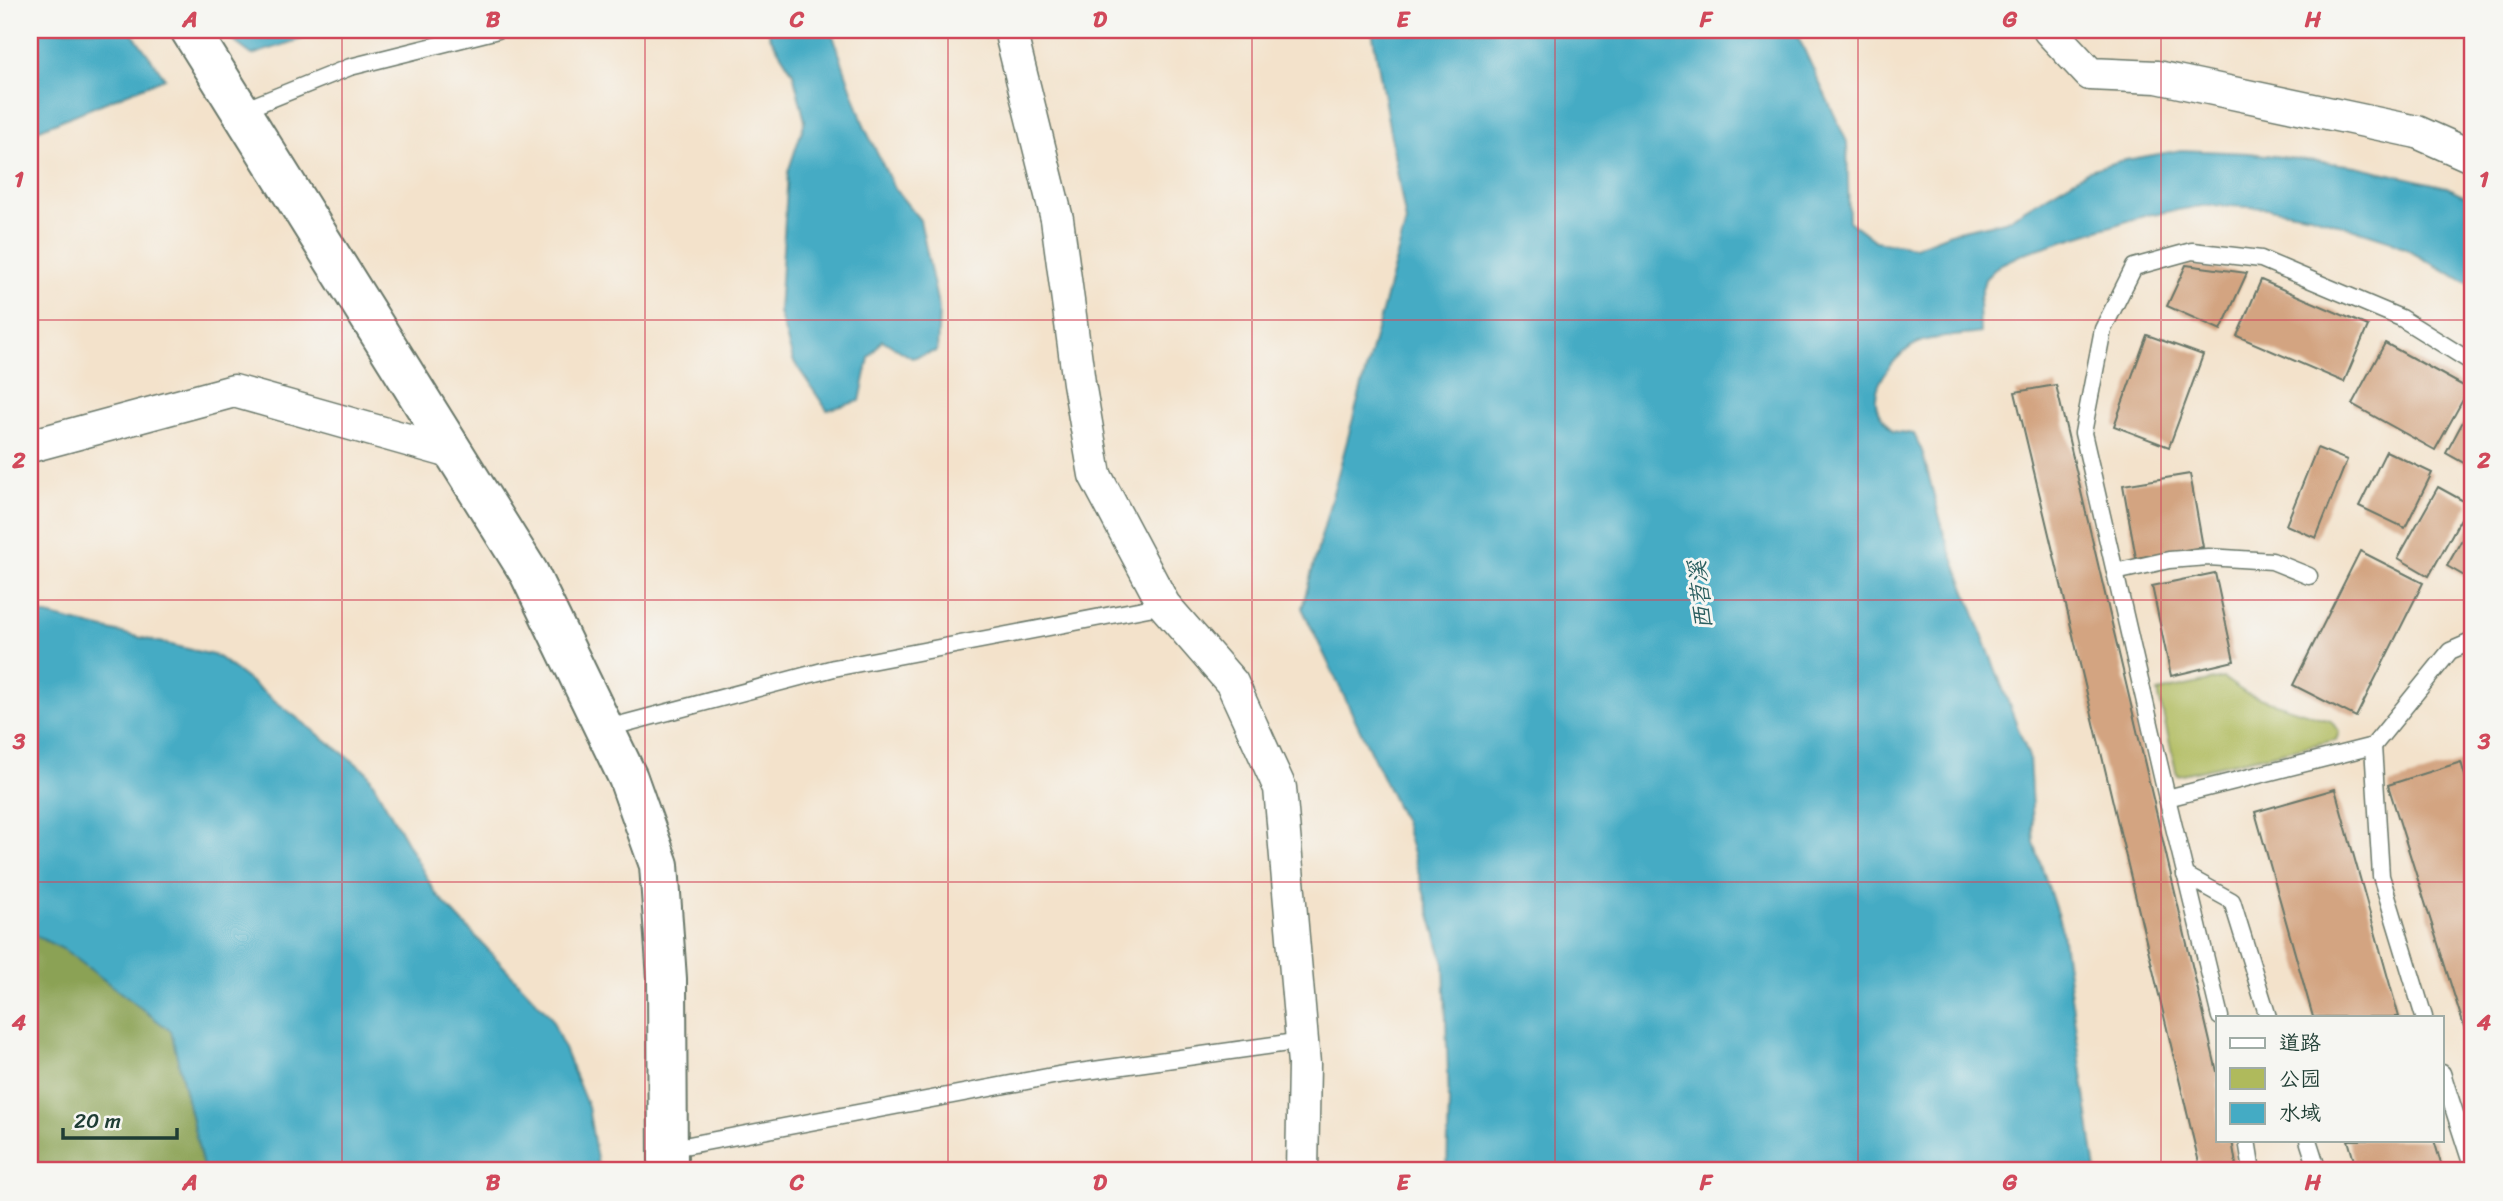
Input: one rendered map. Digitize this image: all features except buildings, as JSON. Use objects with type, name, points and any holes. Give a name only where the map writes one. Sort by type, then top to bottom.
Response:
[{"type":"street","points":[[190,30],[529,573],[628,778],[659,865],[667,979],[668,1160]]},
{"type":"street","points":[[1010,30],[1057,219],[1079,383],[1095,475],[1164,605],[1232,683],[1280,788],[1304,1064],[1302,1171]]},
{"type":"street","points":[[2049,30],[2090,74],[2157,77],[2404,129],[2417,132],[2473,157]]},
{"type":"street","points":[[30,446],[234,391],[454,453]]},
{"type":"lane","points":[[240,111],[350,67],[498,30]]},
{"type":"lane","points":[[2220,1016],[2083,433],[2103,329],[2134,267],[2192,251],[2261,259],[2401,318],[2473,363]]},
{"type":"lane","points":[[2115,572],[2169,560],[2208,557],[2272,561],[2309,576]]},
{"type":"lane","points":[[604,729],[834,668],[1164,605]]},
{"type":"lane","points":[[2167,799],[2373,746],[2450,650],[2473,641]]},
{"type":"lane","points":[[2373,746],[2381,876],[2424,1016]]},
{"type":"lane","points":[[2185,875],[2232,901],[2268,1016]]},
{"type":"lane","points":[[668,1160],[1058,1075],[1302,1041]]},
{"type":"lane","points":[[2444,1079],[2473,1169]]},
{"type":"lane","points":[[2247,1142],[2252,1171]]},
{"type":"lane","points":[[2309,1142],[2318,1171]]},
{"type":"green space","points":[[2223,678],[2247,694],[2331,721],[2339,732],[2336,740],[2177,775],[2158,692]]},
{"type":"green space","points":[[30,933],[65,950],[171,1031],[204,1171],[30,1171]]},
{"type":"water","points":[[30,30],[130,30],[165,78],[30,133]]},
{"type":"water","points":[[224,30],[330,30],[252,55],[228,37]]},
{"type":"water","points":[[770,30],[831,30],[865,128],[894,188],[920,220],[939,310],[937,351],[912,358],[882,340],[869,358],[860,401],[827,410],[793,360],[779,312],[788,172],[805,121],[793,73],[769,35]]},
{"type":"water","name":"西苕溪","points":[[1372,30],[1795,30],[1847,142],[1849,221],[1875,241],[1915,247],[1953,232],[2005,221],[2090,170],[2120,161],[2181,150],[2249,153],[2356,166],[2447,187],[2473,200],[2473,286],[2391,241],[2311,215],[2269,208],[2208,205],[2147,215],[2024,253],[1999,265],[1985,279],[1979,301],[1980,333],[1933,338],[1912,346],[1895,360],[1878,388],[1877,408],[1882,417],[1892,431],[1914,434],[1922,451],[1945,537],[2029,757],[2034,843],[2061,926],[2096,1171],[1447,1171],[1449,1102],[1444,964],[1404,822],[1302,608],[1406,222]]},
{"type":"water","points":[[30,614],[47,615],[217,656],[367,772],[436,894],[551,1017],[588,1107],[599,1171],[204,1171],[171,1031],[65,950],[30,933]]}]
